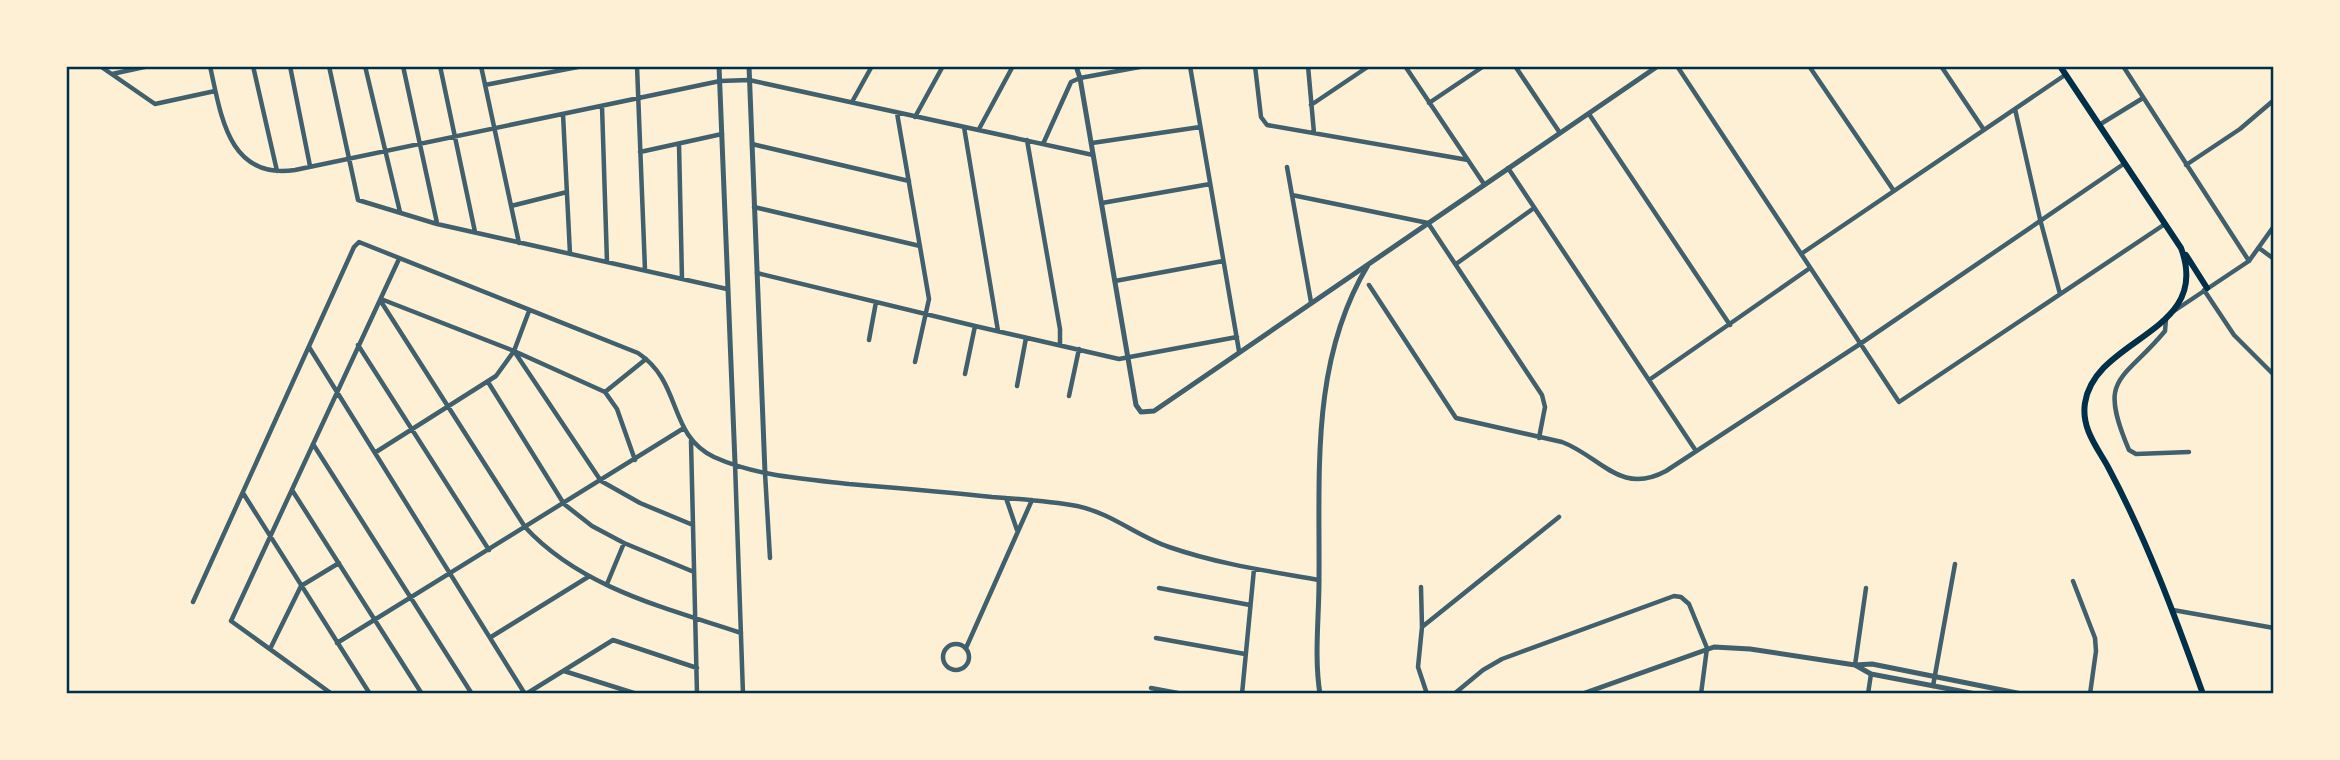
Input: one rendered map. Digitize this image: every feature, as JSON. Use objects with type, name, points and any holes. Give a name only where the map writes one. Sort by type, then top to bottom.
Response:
[{"type":"main road","points":[[2060,66],[2181,248],[2205,289]]},
{"type":"main road","points":[[2181,248],[2186,265],[2186,282],[2181,299],[2166,319],[2104,368],[2090,387],[2085,401],[2085,418],[2089,434],[2133,514],[2173,610],[2203,694]]},
{"type":"street","points":[[100,66],[155,104],[215,91]]},
{"type":"street","points":[[111,74],[149,66]]},
{"type":"street","points":[[210,66],[225,130],[233,146],[250,161],[277,171],[421,144],[720,81],[749,80],[1094,155]]},
{"type":"street","points":[[253,66],[277,171]]},
{"type":"street","points":[[290,66],[310,166]]},
{"type":"street","points":[[329,66],[358,200],[437,224],[727,289]]},
{"type":"street","points":[[365,66],[400,213]]},
{"type":"street","points":[[403,66],[437,224]]},
{"type":"street","points":[[440,66],[475,232]]},
{"type":"street","points":[[481,66],[519,243]]},
{"type":"street","points":[[485,85],[583,66]]},
{"type":"street","points":[[636,66],[645,270]]},
{"type":"street","points":[[719,66],[743,694]]},
{"type":"street","points":[[749,66],[769,558]]},
{"type":"street","points":[[852,103],[872,66]]},
{"type":"street","points":[[915,117],[943,66]]},
{"type":"street","points":[[979,129],[1013,66]]},
{"type":"street","points":[[1076,66],[1092,143],[1136,405],[1143,413],[1154,411],[1658,66]]},
{"type":"street","points":[[1043,144],[1071,82],[1145,66]]},
{"type":"street","points":[[1189,66],[1239,351]]},
{"type":"street","points":[[1255,66],[1261,117],[1269,126],[1468,160]]},
{"type":"street","points":[[1308,66],[1314,134]]},
{"type":"street","points":[[1311,105],[1369,66]]},
{"type":"street","points":[[1405,66],[1484,184]]},
{"type":"street","points":[[1429,103],[1484,66]]},
{"type":"street","points":[[1515,66],[1560,133]]},
{"type":"street","points":[[1677,66],[1899,402],[2165,224]]},
{"type":"street","points":[[1809,66],[1894,191]]},
{"type":"street","points":[[1941,66],[1984,130]]},
{"type":"street","points":[[2123,66],[2249,261]]},
{"type":"street","points":[[1801,254],[2065,75]]},
{"type":"street","points":[[2099,126],[2143,99]]},
{"type":"street","points":[[2186,165],[2241,129],[2273,100]]},
{"type":"street","points":[[602,106],[607,262]]},
{"type":"street","points":[[2015,109],[2060,294]]},
{"type":"street","points":[[897,113],[929,299],[915,362]]},
{"type":"street","points":[[563,114],[570,254]]},
{"type":"street","points":[[1588,114],[1730,325]]},
{"type":"street","points":[[964,127],[998,331]]},
{"type":"street","points":[[1092,143],[1200,127]]},
{"type":"street","points":[[640,152],[722,134]]},
{"type":"street","points":[[1027,140],[1060,328],[1060,345]]},
{"type":"street","points":[[679,144],[682,279]]},
{"type":"street","points":[[751,144],[909,181]]},
{"type":"street","points":[[1369,285],[1456,418],[1569,444],[1610,472],[1632,479],[1646,479],[1660,474],[1860,344],[2124,163]]},
{"type":"street","points":[[1287,167],[1311,302]]},
{"type":"street","points":[[1508,169],[1696,451]]},
{"type":"street","points":[[1102,204],[1210,184]]},
{"type":"street","points":[[511,206],[567,192]]},
{"type":"street","points":[[1292,195],[1428,223],[1542,395],[1545,407],[1539,438]]},
{"type":"street","points":[[754,206],[920,246]]},
{"type":"street","points":[[1455,264],[1534,208]]},
{"type":"street","points":[[2173,312],[2249,261],[2273,226]]},
{"type":"street","points":[[193,602],[356,243],[363,242],[399,259],[638,353],[666,382],[691,440],[716,457],[790,478],[1032,500],[1088,509],[1114,519],[1166,546],[1212,561],[1319,580]]},
{"type":"street","points":[[2259,248],[2273,259]]},
{"type":"street","points":[[332,694],[231,621],[399,259]]},
{"type":"street","points":[[1115,281],[1223,261]]},
{"type":"street","points":[[1320,694],[1318,461],[1326,381],[1343,315],[1370,262]]},
{"type":"street","points":[[1649,380],[1810,268]]},
{"type":"street","points":[[756,273],[1119,359],[1237,337]]},
{"type":"street","points":[[2205,289],[2234,335],[2273,375]]},
{"type":"street","points":[[380,299],[514,351],[606,392],[617,409],[635,460]]},
{"type":"street","points":[[380,299],[525,527],[557,557],[607,584],[741,633]]},
{"type":"street","points":[[869,340],[876,302]]},
{"type":"street","points":[[376,452],[488,382],[504,367],[514,351],[529,310]]},
{"type":"street","points":[[2166,319],[2165,331],[2123,374],[2114,395],[2114,406],[2129,450],[2136,454],[2189,452]]},
{"type":"street","points":[[965,374],[975,326]]},
{"type":"street","points":[[1017,386],[1026,338]]},
{"type":"street","points":[[358,345],[489,550]]},
{"type":"street","points":[[309,346],[526,694],[613,640],[697,668]]},
{"type":"street","points":[[1069,396],[1079,349]]},
{"type":"street","points":[[514,351],[601,481],[640,503],[693,525]]},
{"type":"street","points":[[606,392],[646,359]]},
{"type":"street","points":[[488,382],[564,504],[592,526],[624,543],[694,572]]},
{"type":"street","points":[[337,643],[684,428]]},
{"type":"street","points":[[691,440],[697,694]]},
{"type":"street","points":[[312,443],[472,694]]},
{"type":"street","points":[[291,489],[422,694]]},
{"type":"street","points":[[242,493],[369,694]]},
{"type":"street","points":[[1006,498],[1018,531]]},
{"type":"street","points":[[966,648],[1032,500]]},
{"type":"street","points":[[1422,627],[1559,517]]},
{"type":"street","points":[[607,584],[624,543]]},
{"type":"street","points":[[270,649],[301,586],[339,563]]},
{"type":"street","points":[[1933,686],[1955,564]]},
{"type":"street","points":[[1242,694],[1254,569]]},
{"type":"street","points":[[491,637],[589,576]]},
{"type":"street","points":[[2073,581],[2095,638],[2090,694]]},
{"type":"street","points":[[1421,586],[1422,627],[1418,667],[1427,694]]},
{"type":"street","points":[[1159,588],[1250,605]]},
{"type":"street","points":[[1855,665],[1866,588]]},
{"type":"street","points":[[1454,694],[1483,670],[1502,660],[1674,596],[1681,597],[1689,604],[1707,648],[1701,694]]},
{"type":"street","points":[[2173,610],[2273,628]]},
{"type":"street","points":[[1156,638],[1245,654]]},
{"type":"street","points":[[955,644],[966,648],[970,656],[964,667],[956,670],[946,664],[944,656],[947,648],[955,644]]},
{"type":"street","points":[[1582,694],[1707,648],[1750,649],[1855,665],[1872,663],[2022,694]]},
{"type":"street","points":[[1855,665],[1871,674],[1976,694]]},
{"type":"street","points":[[563,671],[637,694]]},
{"type":"street","points":[[1868,694],[1871,674]]},
{"type":"street","points":[[1152,688],[1183,694]]}]
